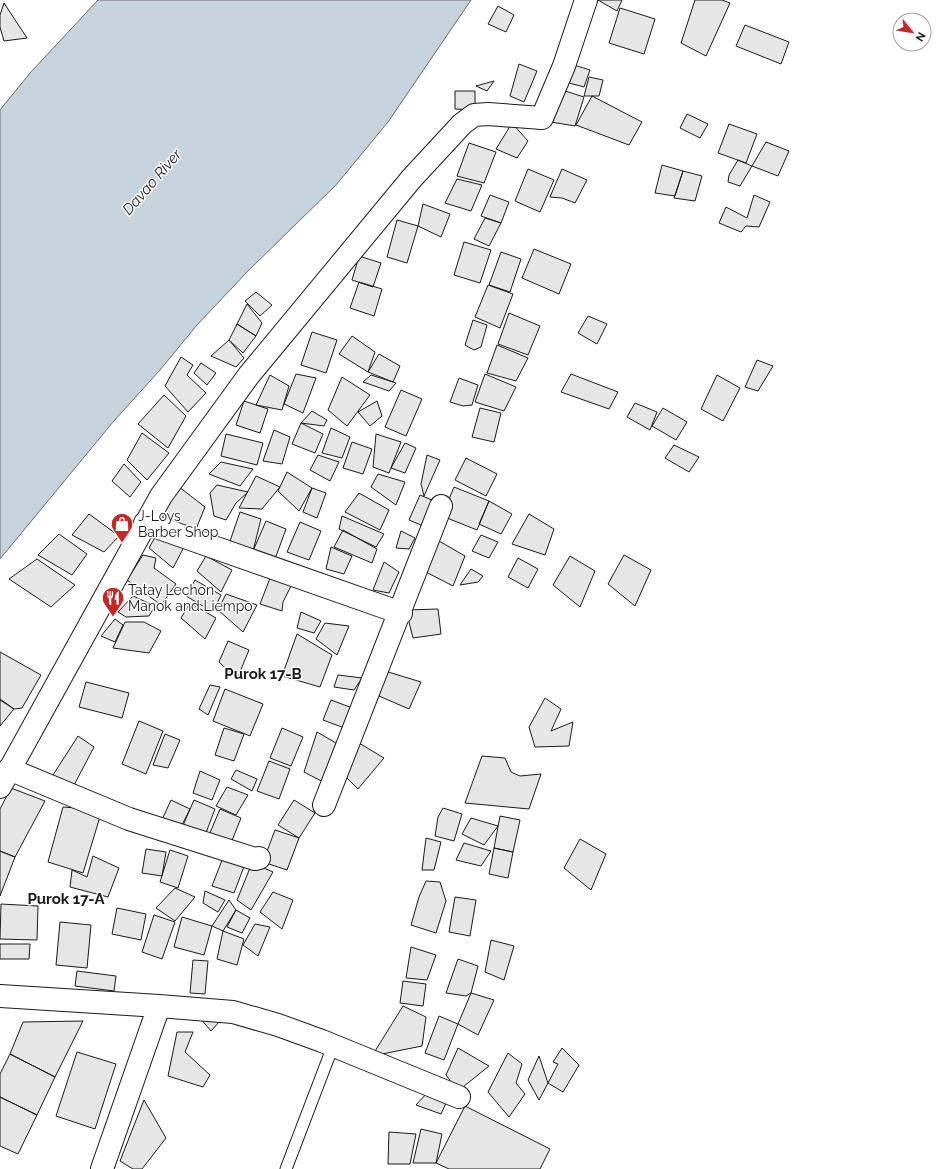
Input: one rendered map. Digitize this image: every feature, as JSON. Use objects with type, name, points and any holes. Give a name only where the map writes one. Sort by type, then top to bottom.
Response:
[{"type":"street","points":[[259,858],[255,859],[5,778],[161,496],[249,374],[412,178],[462,124],[474,115],[488,114],[542,118],[564,66],[586,0]]},
{"type":"street","points":[[324,805],[441,506]]},
{"type":"street","points":[[145,523],[400,613]]},
{"type":"street","points":[[1,999],[159,1006],[233,1012],[278,1025],[459,1097]]},
{"type":"street","points":[[102,1169],[159,1006]]},
{"type":"lane","points":[[286,1169],[333,1046]]},
{"type":"water","name":"Davao River","points":[[98,0],[471,0],[388,122],[336,185],[248,271],[197,325],[160,370],[113,422],[0,559],[0,110],[30,73]]},
{"type":"building","points":[[598,0],[622,0],[617,11]]},
{"type":"building","points":[[695,0],[722,0],[730,3],[706,56],[681,43]]},
{"type":"building","points":[[4,3],[27,38],[4,41],[0,27],[0,15]]},
{"type":"building","points":[[498,6],[514,15],[506,32],[488,24]]},
{"type":"building","points":[[620,8],[655,19],[644,54],[609,43]]},
{"type":"building","points":[[745,25],[789,42],[781,64],[736,46]]},
{"type":"building","points":[[519,64],[537,71],[524,102],[510,96]]},
{"type":"building","points":[[574,65],[590,70],[584,87],[569,83]]},
{"type":"building","points":[[589,77],[603,80],[599,96],[584,96]]},
{"type":"building","points":[[494,81],[487,91],[476,86]]},
{"type":"building","points":[[562,90],[584,97],[575,126],[551,122]]},
{"type":"building","points":[[455,91],[475,91],[475,110],[455,109]]},
{"type":"building","points":[[592,96],[642,122],[629,145],[576,125]]},
{"type":"building","points":[[687,114],[708,124],[700,138],[680,128]]},
{"type":"building","points":[[512,123],[528,141],[517,158],[496,149]]},
{"type":"building","points":[[729,124],[757,134],[746,163],[718,153]]},
{"type":"building","points":[[766,142],[789,151],[778,176],[752,166]]},
{"type":"building","points":[[469,143],[496,152],[484,183],[457,176]]},
{"type":"building","points":[[738,160],[752,166],[740,186],[728,182],[729,175]]},
{"type":"building","points":[[662,165],[683,171],[675,196],[655,193]]},
{"type":"building","points":[[528,169],[554,180],[540,212],[515,201]]},
{"type":"building","points":[[562,169],[587,180],[575,203],[562,198],[550,197]]},
{"type":"building","points":[[683,171],[702,176],[695,201],[674,198]]},
{"type":"building","points":[[457,179],[482,185],[471,211],[445,203]]},
{"type":"building","points":[[490,195],[509,202],[501,223],[481,216]]},
{"type":"building","points":[[754,195],[770,202],[759,227],[746,226],[741,232],[719,223],[726,207],[747,218]]},
{"type":"building","points":[[423,204],[450,214],[441,237],[418,226]]},
{"type":"building","points":[[485,218],[501,223],[489,246],[474,239]]},
{"type":"building","points":[[397,220],[418,226],[407,263],[387,257]]},
{"type":"building","points":[[464,242],[491,250],[480,283],[454,275]]},
{"type":"building","points":[[534,249],[571,264],[559,294],[522,278]]},
{"type":"building","points":[[501,252],[521,259],[510,292],[489,285]]},
{"type":"building","points":[[359,256],[381,263],[373,287],[352,280]]},
{"type":"building","points":[[359,282],[382,289],[374,316],[350,308]]},
{"type":"building","points":[[488,285],[513,294],[500,328],[475,317]]},
{"type":"building","points":[[256,292],[272,305],[260,316],[245,301]]},
{"type":"building","points":[[247,304],[262,323],[256,336],[237,324]]},
{"type":"building","points":[[509,313],[540,326],[528,355],[498,344]]},
{"type":"building","points":[[588,316],[607,324],[597,344],[578,333]]},
{"type":"building","points":[[473,320],[487,325],[481,347],[474,350],[465,345]]},
{"type":"building","points":[[237,324],[256,336],[243,353],[229,340]]},
{"type":"building","points":[[312,332],[337,340],[326,373],[301,365]]},
{"type":"building","points":[[352,336],[375,352],[368,372],[339,354]]},
{"type":"building","points":[[229,340],[244,358],[236,367],[211,356]]},
{"type":"building","points":[[497,345],[528,358],[516,381],[487,373]]},
{"type":"building","points":[[379,354],[400,366],[393,382],[368,372]]},
{"type":"building","points":[[181,357],[193,365],[187,375],[206,393],[188,412],[165,386]]},
{"type":"building","points":[[757,360],[773,366],[758,391],[745,387]]},
{"type":"building","points":[[201,363],[216,373],[207,385],[194,373]]},
{"type":"building","points":[[296,374],[316,378],[303,413],[284,404]]},
{"type":"building","points":[[485,374],[516,387],[504,411],[475,402]]},
{"type":"building","points":[[571,374],[618,392],[609,409],[561,392]]},
{"type":"building","points":[[270,375],[289,386],[282,410],[256,405]]},
{"type":"building","points":[[371,375],[396,383],[389,391],[363,382]]},
{"type":"building","points":[[717,375],[740,388],[723,421],[701,409]]},
{"type":"building","points":[[342,377],[370,395],[347,426],[328,410]]},
{"type":"building","points":[[459,378],[478,385],[472,405],[463,406],[450,402]]},
{"type":"building","points":[[401,390],[422,399],[406,436],[385,427]]},
{"type":"building","points":[[164,395],[186,416],[168,448],[138,424]]},
{"type":"building","points":[[244,401],[268,409],[260,433],[236,425]]},
{"type":"building","points":[[377,401],[382,416],[370,426],[358,412]]},
{"type":"building","points":[[635,403],[657,412],[650,430],[627,417]]},
{"type":"building","points":[[480,408],[501,413],[494,442],[472,437]]},
{"type":"building","points":[[663,408],[687,422],[676,440],[652,426]]},
{"type":"building","points":[[312,411],[327,420],[324,426],[301,423]]},
{"type":"building","points":[[301,423],[323,434],[315,453],[292,444]]},
{"type":"building","points":[[331,428],[350,437],[342,458],[322,453]]},
{"type":"building","points":[[274,430],[290,437],[282,464],[263,461]]},
{"type":"building","points":[[142,433],[169,453],[147,480],[127,460]]},
{"type":"building","points":[[226,434],[263,443],[257,465],[221,456]]},
{"type":"building","points":[[376,434],[401,442],[389,473],[373,467]]},
{"type":"building","points":[[352,442],[372,449],[363,474],[343,468]]},
{"type":"building","points":[[405,443],[416,448],[405,473],[391,468]]},
{"type":"building","points":[[674,445],[699,457],[689,472],[665,458]]},
{"type":"building","points":[[318,455],[339,462],[330,481],[310,470]]},
{"type":"building","points":[[427,455],[440,460],[424,496],[421,484]]},
{"type":"building","points":[[466,458],[497,474],[486,496],[455,480]]},
{"type":"building","points":[[221,462],[253,469],[240,486],[209,474]]},
{"type":"building","points":[[124,464],[141,482],[130,497],[112,481]]},
{"type":"building","points":[[287,472],[312,488],[299,511],[278,491]]},
{"type":"building","points":[[378,474],[405,482],[396,505],[371,487]]},
{"type":"building","points":[[256,476],[280,487],[262,509],[239,508]]},
{"type":"building","points":[[174,483],[205,507],[194,534],[160,516]]},
{"type":"building","points":[[217,485],[248,492],[236,503],[226,520],[214,516],[210,493]]},
{"type":"building","points":[[454,487],[489,501],[477,530],[442,516]]},
{"type":"building","points":[[312,488],[326,493],[317,518],[303,512]]},
{"type":"building","points":[[359,493],[389,510],[380,530],[345,512]]},
{"type":"building","points":[[420,495],[439,503],[428,528],[409,520]]},
{"type":"building","points":[[489,501],[512,514],[501,534],[479,524]]},
{"type":"building","points":[[240,512],[261,519],[253,551],[229,544]]},
{"type":"building","points":[[89,514],[119,536],[104,552],[72,535]]},
{"type":"building","points":[[529,514],[554,529],[545,555],[512,544]]},
{"type":"building","points":[[342,516],[384,534],[376,547],[339,529]]},
{"type":"building","points":[[266,521],[286,529],[275,559],[253,551]]},
{"type":"building","points":[[300,522],[321,531],[309,560],[287,552]]},
{"type":"building","points":[[343,530],[377,549],[372,563],[334,547]]},
{"type":"building","points":[[401,531],[415,538],[409,549],[396,548]]},
{"type":"building","points":[[158,532],[184,547],[173,568],[149,548]]},
{"type":"building","points":[[59,534],[87,554],[72,575],[38,555]]},
{"type":"building","points":[[481,535],[498,542],[489,558],[472,551]]},
{"type":"building","points":[[439,541],[465,556],[453,586],[422,570]]},
{"type":"building","points":[[331,547],[352,556],[344,574],[326,569]]},
{"type":"building","points":[[143,555],[156,558],[154,568],[176,584],[161,605],[127,580]]},
{"type":"building","points":[[624,555],[651,570],[635,606],[608,584]]},
{"type":"building","points":[[206,556],[232,570],[221,592],[197,571]]},
{"type":"building","points":[[570,556],[595,571],[580,607],[553,585]]},
{"type":"building","points":[[518,558],[538,569],[528,588],[508,577]]},
{"type":"building","points":[[37,559],[75,585],[51,607],[9,579]]},
{"type":"building","points":[[384,562],[399,572],[389,593],[373,590]]},
{"type":"building","points":[[471,569],[483,576],[478,582],[460,585]]},
{"type":"building","points":[[272,573],[293,582],[283,602],[282,611],[260,604]]},
{"type":"building","points":[[195,580],[221,595],[213,612],[186,596]]},
{"type":"building","points":[[226,594],[257,605],[243,632],[218,610]]},
{"type":"building","points":[[133,596],[155,606],[149,616],[126,617],[118,612]]},
{"type":"building","points":[[190,603],[216,618],[205,639],[181,618]]},
{"type":"building","points":[[438,609],[441,634],[413,638],[406,610]]},
{"type":"building","points":[[301,612],[321,621],[314,633],[297,628]]},
{"type":"building","points":[[115,619],[123,625],[115,642],[101,636]]},
{"type":"building","points":[[125,622],[144,622],[161,631],[149,653],[113,648]]},
{"type":"building","points":[[325,623],[349,626],[337,655],[316,639]]},
{"type":"building","points":[[297,634],[332,655],[320,687],[282,676]]},
{"type":"building","points":[[228,641],[249,650],[237,679],[219,662]]},
{"type":"building","points":[[0,652],[41,675],[22,708],[14,709],[0,699]]},
{"type":"building","points":[[385,671],[421,682],[409,709],[379,696]]},
{"type":"building","points":[[338,675],[362,678],[354,690],[334,687]]},
{"type":"building","points":[[86,682],[129,693],[122,718],[79,707]]},
{"type":"building","points":[[210,685],[220,687],[208,715],[199,709]]},
{"type":"building","points":[[225,689],[263,704],[250,736],[213,721]]},
{"type":"building","points":[[545,698],[561,709],[551,731],[573,722],[569,746],[535,747],[529,727]]},
{"type":"building","points":[[0,700],[14,709],[0,726]]},
{"type":"building","points":[[331,700],[355,709],[347,729],[323,720]]},
{"type":"building","points":[[139,721],[163,731],[146,774],[122,764]]},
{"type":"building","points":[[224,728],[244,734],[234,761],[215,755]]},
{"type":"building","points":[[282,728],[303,737],[291,766],[270,758]]},
{"type":"building","points":[[317,732],[343,747],[327,784],[304,772]]},
{"type":"building","points":[[165,734],[180,740],[168,768],[153,765]]},
{"type":"building","points":[[78,736],[94,747],[72,789],[53,775]]},
{"type":"building","points":[[359,743],[384,758],[358,789],[342,773]]},
{"type":"building","points":[[482,756],[505,758],[511,772],[520,776],[541,774],[529,809],[465,803]]},
{"type":"building","points":[[269,761],[290,769],[279,799],[257,791]]},
{"type":"building","points":[[236,770],[257,779],[252,791],[231,779]]},
{"type":"building","points":[[200,771],[220,780],[212,800],[193,793]]},
{"type":"building","points":[[227,787],[248,795],[236,815],[216,806]]},
{"type":"building","points":[[11,788],[45,801],[15,857],[0,851],[0,809]]},
{"type":"building","points":[[171,800],[190,809],[178,833],[160,824]]},
{"type":"building","points":[[194,800],[215,809],[204,838],[181,830]]},
{"type":"building","points":[[294,800],[315,813],[299,838],[278,825]]},
{"type":"building","points":[[63,807],[102,810],[83,873],[48,862]]},
{"type":"building","points":[[443,808],[462,814],[454,841],[435,836],[438,817]]},
{"type":"building","points":[[220,809],[241,818],[229,848],[207,840]]},
{"type":"building","points":[[500,816],[520,820],[513,852],[494,848]]},
{"type":"building","points":[[471,818],[498,826],[484,845],[462,834]]},
{"type":"building","points":[[275,830],[299,838],[287,870],[263,862]]},
{"type":"building","points":[[426,838],[441,842],[434,870],[422,870]]},
{"type":"building","points":[[580,839],[606,854],[591,890],[564,868]]},
{"type":"building","points":[[464,843],[491,851],[481,866],[456,860]]},
{"type":"building","points":[[494,848],[513,852],[508,878],[489,874]]},
{"type":"building","points":[[146,849],[166,852],[162,876],[142,873]]},
{"type":"building","points":[[170,850],[188,856],[178,888],[160,882]]},
{"type":"building","points":[[0,851],[15,857],[0,896]]},
{"type":"building","points":[[224,855],[245,864],[234,893],[212,886]]},
{"type":"building","points":[[93,856],[119,868],[108,897],[70,887],[72,870],[87,877]]},
{"type":"building","points":[[252,863],[273,872],[251,910],[237,900]]},
{"type":"building","points":[[426,881],[440,882],[446,901],[436,933],[411,925],[419,897]]},
{"type":"building","points":[[175,888],[195,897],[175,921],[156,908]]},
{"type":"building","points":[[205,891],[225,900],[218,912],[203,903]]},
{"type":"building","points":[[273,892],[293,900],[282,929],[260,912]]},
{"type":"building","points":[[455,897],[476,900],[470,936],[449,932]]},
{"type":"building","points":[[229,900],[236,910],[223,931],[212,926]]},
{"type":"building","points":[[1,904],[38,906],[37,940],[0,939]]},
{"type":"building","points":[[117,908],[146,914],[141,940],[112,934]]},
{"type":"building","points":[[236,910],[250,918],[242,933],[227,927]]},
{"type":"building","points":[[154,915],[175,922],[162,959],[142,952]]},
{"type":"building","points":[[182,917],[212,926],[204,955],[174,947]]},
{"type":"building","points":[[60,922],[91,925],[87,968],[56,965]]},
{"type":"building","points":[[255,924],[270,927],[258,956],[243,945]]},
{"type":"building","points":[[223,931],[244,939],[237,965],[217,959]]},
{"type":"building","points":[[491,940],[514,946],[504,980],[485,972]]},
{"type":"building","points":[[0,944],[30,944],[29,959],[0,959]]},
{"type":"building","points":[[411,947],[436,955],[427,980],[406,978]]},
{"type":"building","points":[[458,959],[478,966],[471,993],[466,996],[446,993]]},
{"type":"building","points":[[193,960],[208,961],[205,994],[190,993]]},
{"type":"building","points":[[77,971],[116,976],[114,991],[75,986]]},
{"type":"building","points":[[403,981],[426,984],[423,1006],[400,1003]]},
{"type":"building","points":[[471,993],[494,1000],[478,1035],[458,1024]]},
{"type":"building","points":[[403,1006],[426,1017],[422,1046],[372,1056]]},
{"type":"building","points":[[439,1016],[458,1024],[444,1060],[425,1053]]},
{"type":"building","points":[[200,1018],[220,1021],[211,1031]]},
{"type":"building","points":[[83,1021],[55,1077],[10,1054],[23,1022]]},
{"type":"building","points":[[177,1032],[193,1032],[185,1052],[210,1075],[203,1087],[168,1076]]},
{"type":"building","points":[[458,1048],[489,1066],[458,1091],[446,1075]]},
{"type":"building","points":[[562,1048],[579,1065],[563,1092],[548,1083],[558,1064],[553,1062]]},
{"type":"building","points":[[77,1052],[116,1064],[95,1129],[56,1116]]},
{"type":"building","points":[[508,1053],[522,1064],[516,1083],[525,1094],[509,1117],[488,1092]]},
{"type":"building","points":[[10,1054],[55,1077],[37,1115],[0,1097],[0,1074]]},
{"type":"building","points":[[539,1056],[548,1083],[539,1100],[528,1080]]},
{"type":"building","points":[[427,1093],[446,1103],[441,1114],[416,1105]]},
{"type":"building","points":[[0,1097],[37,1115],[18,1154],[0,1146]]},
{"type":"building","points":[[144,1100],[166,1138],[142,1169],[133,1169],[120,1161]]},
{"type":"building","points":[[465,1106],[550,1149],[540,1169],[449,1169],[436,1163]]},
{"type":"building","points":[[421,1129],[442,1134],[436,1163],[413,1163]]},
{"type":"building","points":[[389,1132],[416,1134],[410,1164],[388,1164]]},
{"type":"place","name":"J-Loys Barber Shop","points":[[122,544]]},
{"type":"place","name":"Tatay Lechon Manok and Liempo","points":[[113,618]]},
{"type":"district","name":"Purok 17-B","points":[[263,674]]},
{"type":"district","name":"Purok 17-A","points":[[66,899]]}]
